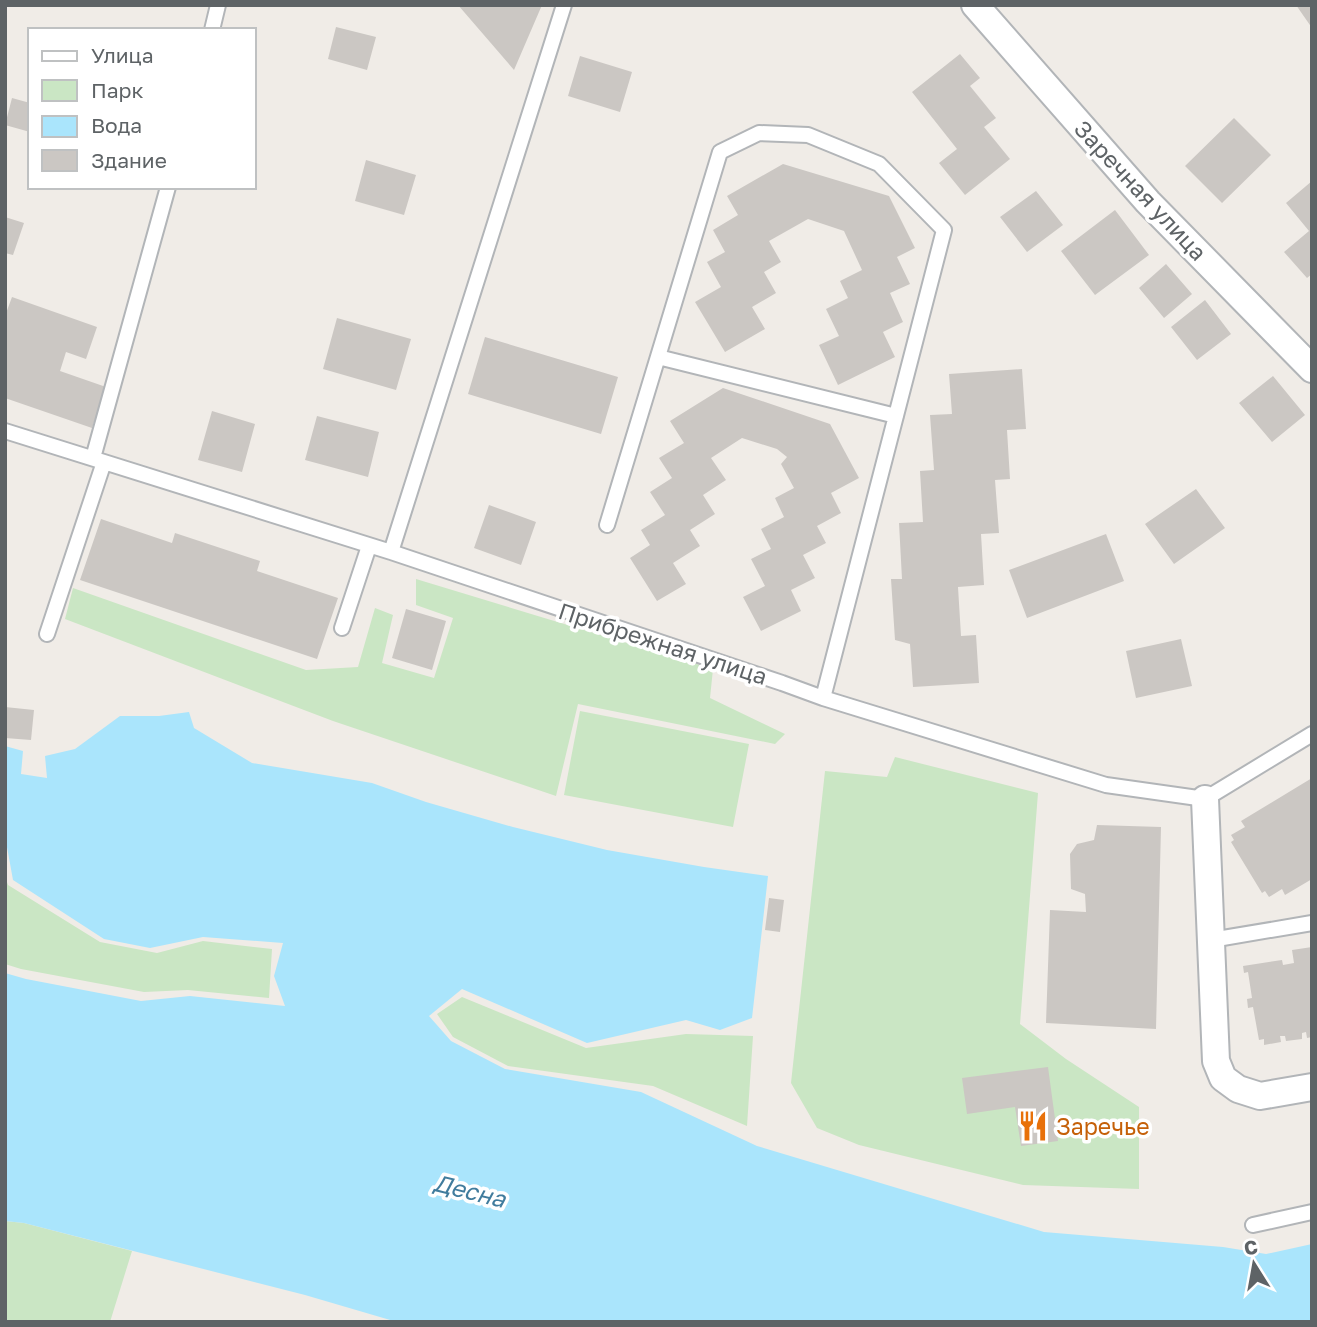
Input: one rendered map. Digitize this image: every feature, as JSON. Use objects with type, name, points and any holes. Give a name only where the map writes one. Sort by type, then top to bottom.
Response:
[{"type":"street","name":"Заречная улица","points":[[975,5],[1148,202],[1312,369]]},
{"type":"street","points":[[1205,799],[1216,1061],[1223,1078],[1238,1089],[1260,1096],[1312,1087]]},
{"type":"lane","points":[[212,28],[218,5]]},
{"type":"lane","points":[[391,552],[564,5]]},
{"type":"lane","points":[[607,525],[720,152],[759,133],[808,135],[879,164],[944,230],[823,698]]},
{"type":"lane","points":[[47,634],[99,460],[167,189]]},
{"type":"lane","points":[[658,356],[896,416]]},
{"type":"lane","name":"Прибрежная улица","points":[[5,431],[391,552],[823,698],[1106,785],[1205,799]]},
{"type":"lane","points":[[342,628],[369,546]]},
{"type":"lane","points":[[1205,799],[1312,734]]},
{"type":"lane","points":[[1211,940],[1312,923]]},
{"type":"lane","points":[[1253,1225],[1312,1212]]},
{"type":"green space","points":[[416,579],[713,669],[710,698],[785,734],[775,744],[578,704],[556,796],[333,721],[65,619],[73,588],[306,670],[358,667],[375,608],[393,615],[382,663],[434,678],[453,618],[416,605]]},
{"type":"green space","points":[[580,711],[749,744],[733,827],[564,795]]},
{"type":"green space","points":[[895,757],[1038,793],[1020,1024],[1066,1059],[1139,1107],[1139,1189],[1023,1185],[859,1145],[817,1128],[791,1083],[825,771],[887,777]]},
{"type":"green space","points":[[5,876],[8,885],[100,942],[157,953],[203,941],[272,949],[269,998],[188,990],[144,992],[5,964]]},
{"type":"green space","points":[[462,997],[586,1048],[686,1034],[753,1036],[747,1126],[653,1086],[508,1066],[453,1037],[437,1014]]},
{"type":"green space","points":[[5,1221],[24,1223],[132,1251],[110,1322],[5,1322]]},
{"type":"water","name":"Десна","points":[[189,712],[194,728],[252,763],[372,783],[513,827],[607,850],[768,876],[752,1018],[720,1030],[686,1020],[587,1043],[462,989],[429,1016],[451,1041],[505,1069],[641,1092],[757,1146],[1044,1232],[1223,1247],[1266,1254],[1312,1244],[1312,1322],[397,1322],[305,1295],[24,1223],[5,1221],[5,973],[141,1001],[190,996],[285,1006],[274,976],[283,943],[203,937],[150,948],[104,939],[13,880],[5,836],[5,746],[23,751],[21,774],[47,778],[45,756],[75,749],[120,716],[159,716]]},
{"type":"building","points":[[458,5],[542,5],[514,70]]},
{"type":"building","points":[[1296,5],[1312,5],[1312,28]]},
{"type":"building","points":[[336,27],[376,37],[367,70],[328,59]]},
{"type":"building","points":[[960,54],[980,78],[970,86],[996,118],[984,127],[1010,159],[965,195],[939,163],[957,149],[912,92]]},
{"type":"building","points":[[580,56],[632,72],[620,112],[568,96]]},
{"type":"building","points":[[12,98],[28,102],[28,131],[5,125]]},
{"type":"building","points":[[1234,118],[1271,155],[1222,203],[1185,166]]},
{"type":"building","points":[[366,160],[416,175],[404,215],[355,201]]},
{"type":"building","points":[[783,164],[889,196],[915,248],[897,257],[910,284],[890,293],[903,322],[883,332],[895,357],[838,385],[819,345],[839,336],[826,309],[848,298],[840,281],[862,270],[844,231],[808,219],[769,241],[781,262],[764,272],[776,293],[752,307],[765,329],[725,352],[695,302],[721,287],[707,262],[725,252],[713,230],[738,215],[727,196]]},
{"type":"building","points":[[1312,181],[1312,274],[1307,278],[1284,252],[1309,231],[1286,203]]},
{"type":"building","points":[[1036,191],[1063,225],[1027,252],[1000,217]]},
{"type":"building","points":[[1115,210],[1149,255],[1095,295],[1061,251]]},
{"type":"building","points":[[5,217],[24,223],[13,255],[5,253]]},
{"type":"building","points":[[1166,264],[1192,294],[1164,318],[1139,288]]},
{"type":"building","points":[[12,297],[97,327],[86,359],[66,352],[60,371],[106,387],[92,428],[5,398],[5,316]]},
{"type":"building","points":[[1205,300],[1231,334],[1197,360],[1171,327]]},
{"type":"building","points":[[337,318],[411,339],[396,390],[323,369]]},
{"type":"building","points":[[485,337],[618,377],[601,434],[468,394]]},
{"type":"building","points":[[1022,369],[1026,429],[1007,430],[1010,479],[995,480],[999,533],[981,534],[984,585],[958,587],[961,636],[976,635],[979,683],[913,687],[910,644],[895,640],[891,579],[902,579],[899,523],[923,522],[920,471],[934,470],[930,415],[952,414],[949,374]]},
{"type":"building","points":[[1273,376],[1305,415],[1272,442],[1239,403]]},
{"type":"building","points":[[723,388],[830,424],[859,478],[831,493],[841,513],[817,526],[826,543],[803,555],[815,578],[791,590],[801,611],[761,631],[743,597],[765,586],[751,559],[771,549],[761,529],[784,517],[775,498],[794,488],[781,464],[787,457],[777,449],[742,438],[711,458],[726,480],[703,495],[715,514],[690,530],[700,546],[673,563],[686,584],[657,601],[630,558],[650,545],[641,530],[665,515],[650,492],[672,478],[659,458],[684,443],[670,421]]},
{"type":"building","points":[[212,411],[255,424],[242,472],[198,460]]},
{"type":"building","points":[[317,416],[379,432],[368,477],[305,460]]},
{"type":"building","points":[[1196,489],[1225,528],[1174,564],[1145,524]]},
{"type":"building","points":[[489,505],[536,522],[521,565],[474,548]]},
{"type":"building","points":[[101,519],[172,543],[175,533],[260,561],[257,571],[338,598],[317,659],[80,580]]},
{"type":"building","points":[[1106,534],[1124,581],[1027,618],[1009,570]]},
{"type":"building","points":[[406,609],[446,621],[432,670],[392,658]]},
{"type":"building","points":[[1181,639],[1192,686],[1136,698],[1126,651]]},
{"type":"building","points":[[5,707],[34,710],[31,740],[5,738]]},
{"type":"building","points":[[1312,778],[1312,879],[1285,895],[1282,889],[1269,897],[1265,891],[1262,893],[1231,842],[1234,840],[1231,835],[1245,827],[1241,821]]},
{"type":"building","points":[[1097,825],[1161,827],[1156,1029],[1046,1023],[1050,910],[1086,912],[1085,894],[1071,889],[1070,854],[1077,844],[1094,840]]},
{"type":"building","points":[[769,898],[784,900],[780,932],[765,930]]},
{"type":"building","points":[[1312,947],[1312,1037],[1307,1038],[1306,1032],[1302,1033],[1302,1039],[1286,1041],[1285,1036],[1280,1036],[1281,1042],[1264,1045],[1264,1039],[1259,1040],[1253,1007],[1248,1008],[1247,999],[1252,998],[1248,972],[1244,973],[1243,966],[1282,960],[1283,965],[1294,963],[1292,950]]},
{"type":"building","points":[[1048,1067],[1058,1141],[1021,1146],[1015,1107],[967,1114],[962,1078]]},
{"type":"place","name":"Заречье","points":[[1033,1126]]}]
